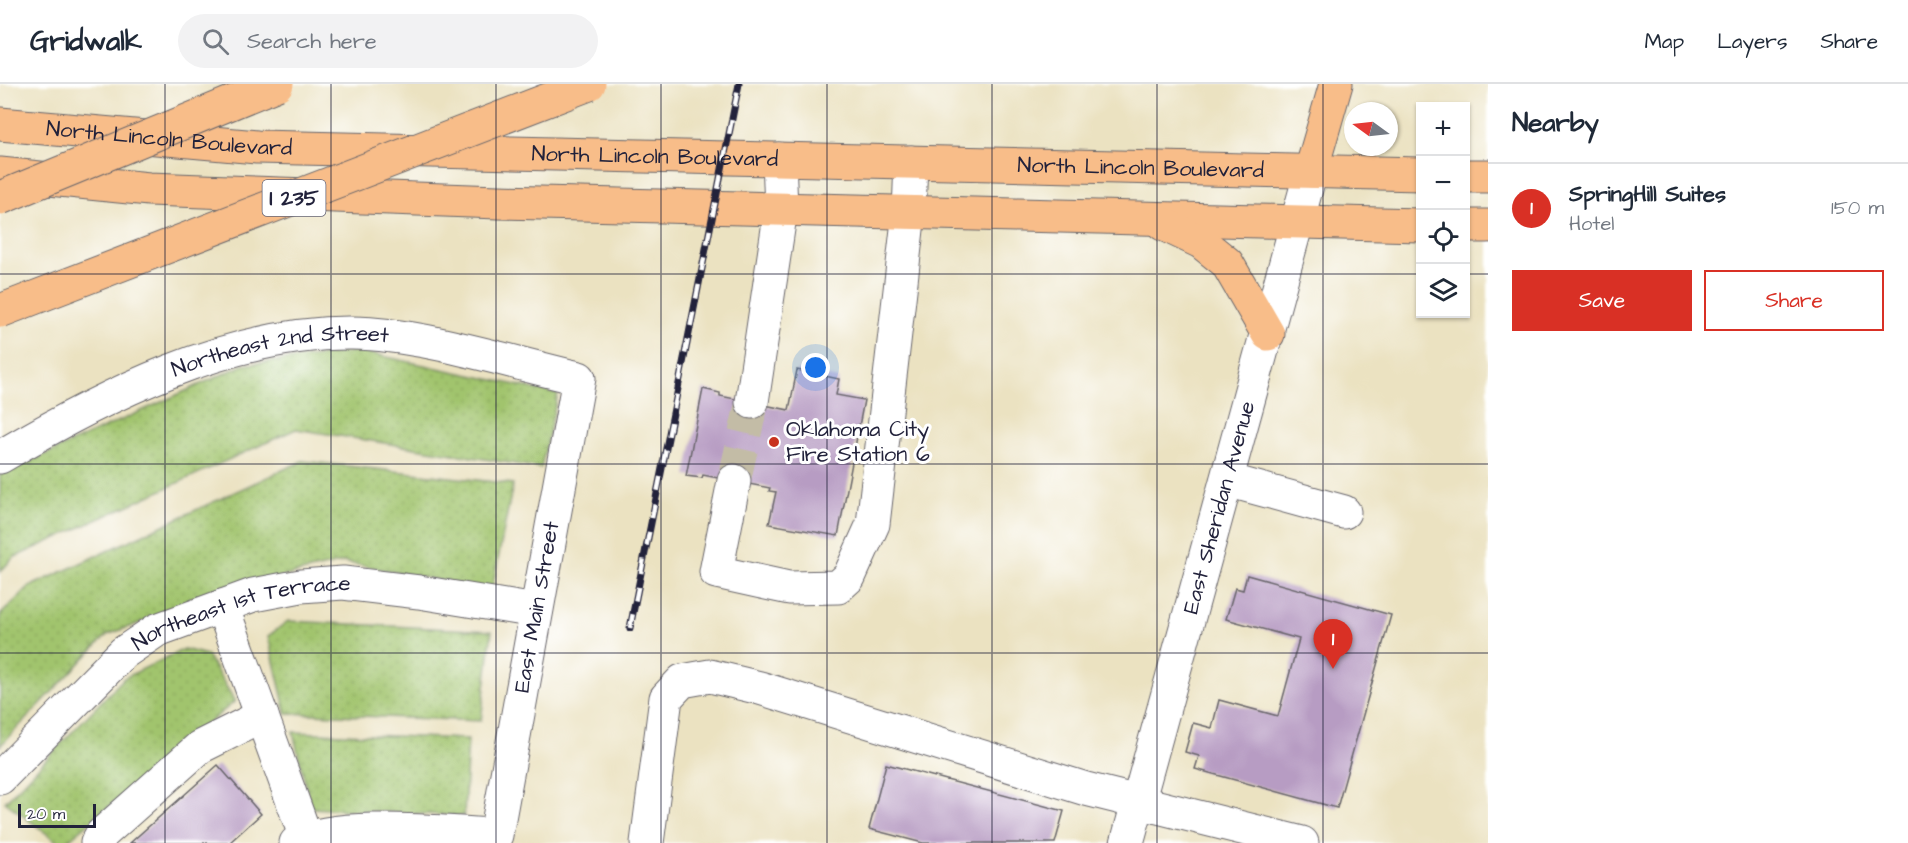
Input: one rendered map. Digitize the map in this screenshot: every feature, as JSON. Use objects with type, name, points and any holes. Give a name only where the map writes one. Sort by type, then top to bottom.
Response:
[{"type":"main road","points":[[0,198],[277,84]]},
{"type":"main road","name":"I 235","points":[[0,311],[589,84]]},
{"type":"main road","points":[[1311,171],[1336,84]]},
{"type":"main road","name":"North Lincoln Boulevard","points":[[0,124],[257,147],[1416,174]]},
{"type":"main road","name":"North Lincoln Boulevard","points":[[0,174],[149,189],[498,202],[1416,225]]},
{"type":"main road","points":[[1470,176],[1488,176]]},
{"type":"main road","points":[[1152,219],[1201,242],[1227,263],[1268,334]]},
{"type":"main road","points":[[1470,226],[1488,226]]},
{"type":"street","points":[[752,402],[781,209],[779,159]]},
{"type":"street","points":[[734,481],[716,572],[789,588],[838,587],[849,577],[873,524],[909,212],[911,162]]},
{"type":"street","name":"East Sheridan Avenue","points":[[1127,843],[1311,171]]},
{"type":"street","name":"Northeast 2nd Street","points":[[0,457],[70,416],[214,355],[271,339],[352,333],[411,339],[579,378]]},
{"type":"street","name":"East Main Street","points":[[301,840],[345,832],[401,830],[496,835],[579,378]]},
{"type":"street","points":[[1227,480],[1344,512]]},
{"type":"street","name":"Northeast 1st Terrace","points":[[0,778],[123,653],[158,630],[253,595],[302,586],[343,583],[419,592],[536,611]]},
{"type":"street","points":[[222,606],[262,716],[301,840]]},
{"type":"street","points":[[647,843],[666,698],[682,681],[710,676],[760,688],[1086,789],[1302,843]]},
{"type":"street","points":[[97,843],[102,834],[200,747],[262,716]]},
{"type":"green space","points":[[359,351],[558,394],[541,468],[296,429],[13,558],[0,572],[0,475],[243,365]]},
{"type":"green space","points":[[302,461],[513,484],[492,590],[343,562],[235,588],[107,635],[0,746],[0,615],[29,587]]},
{"type":"green space","points":[[288,621],[492,631],[481,721],[286,713],[268,636]]},
{"type":"green space","points":[[184,649],[207,655],[235,701],[65,843],[59,843],[5,802],[124,678]]},
{"type":"green space","points":[[293,732],[468,739],[464,816],[311,808]]},
{"type":"building","name":"Oklahoma City Fire Station 6","points":[[797,370],[839,379],[836,395],[864,400],[838,536],[769,524],[776,492],[769,491],[770,488],[703,475],[702,478],[686,476],[703,389],[720,393],[720,396],[789,410]]},
{"type":"building","points":[[1247,575],[1391,615],[1337,808],[1195,769],[1199,756],[1185,752],[1193,723],[1212,728],[1219,700],[1278,716],[1299,639],[1226,619],[1235,588],[1243,590]]},
{"type":"building","points":[[886,764],[1064,811],[1055,843],[923,843],[869,829]]},
{"type":"building","points":[[218,765],[261,814],[229,843],[130,843]]},
{"type":"tunnel","points":[[734,481],[752,402]]},
{"type":"railway","points":[[630,628],[739,84]]},
{"type":"place","name":"Oklahoma City Fire Station 6","points":[[774,442]]},
{"type":"place","name":"SpringHill Suites","points":[[1333,669]]}]
